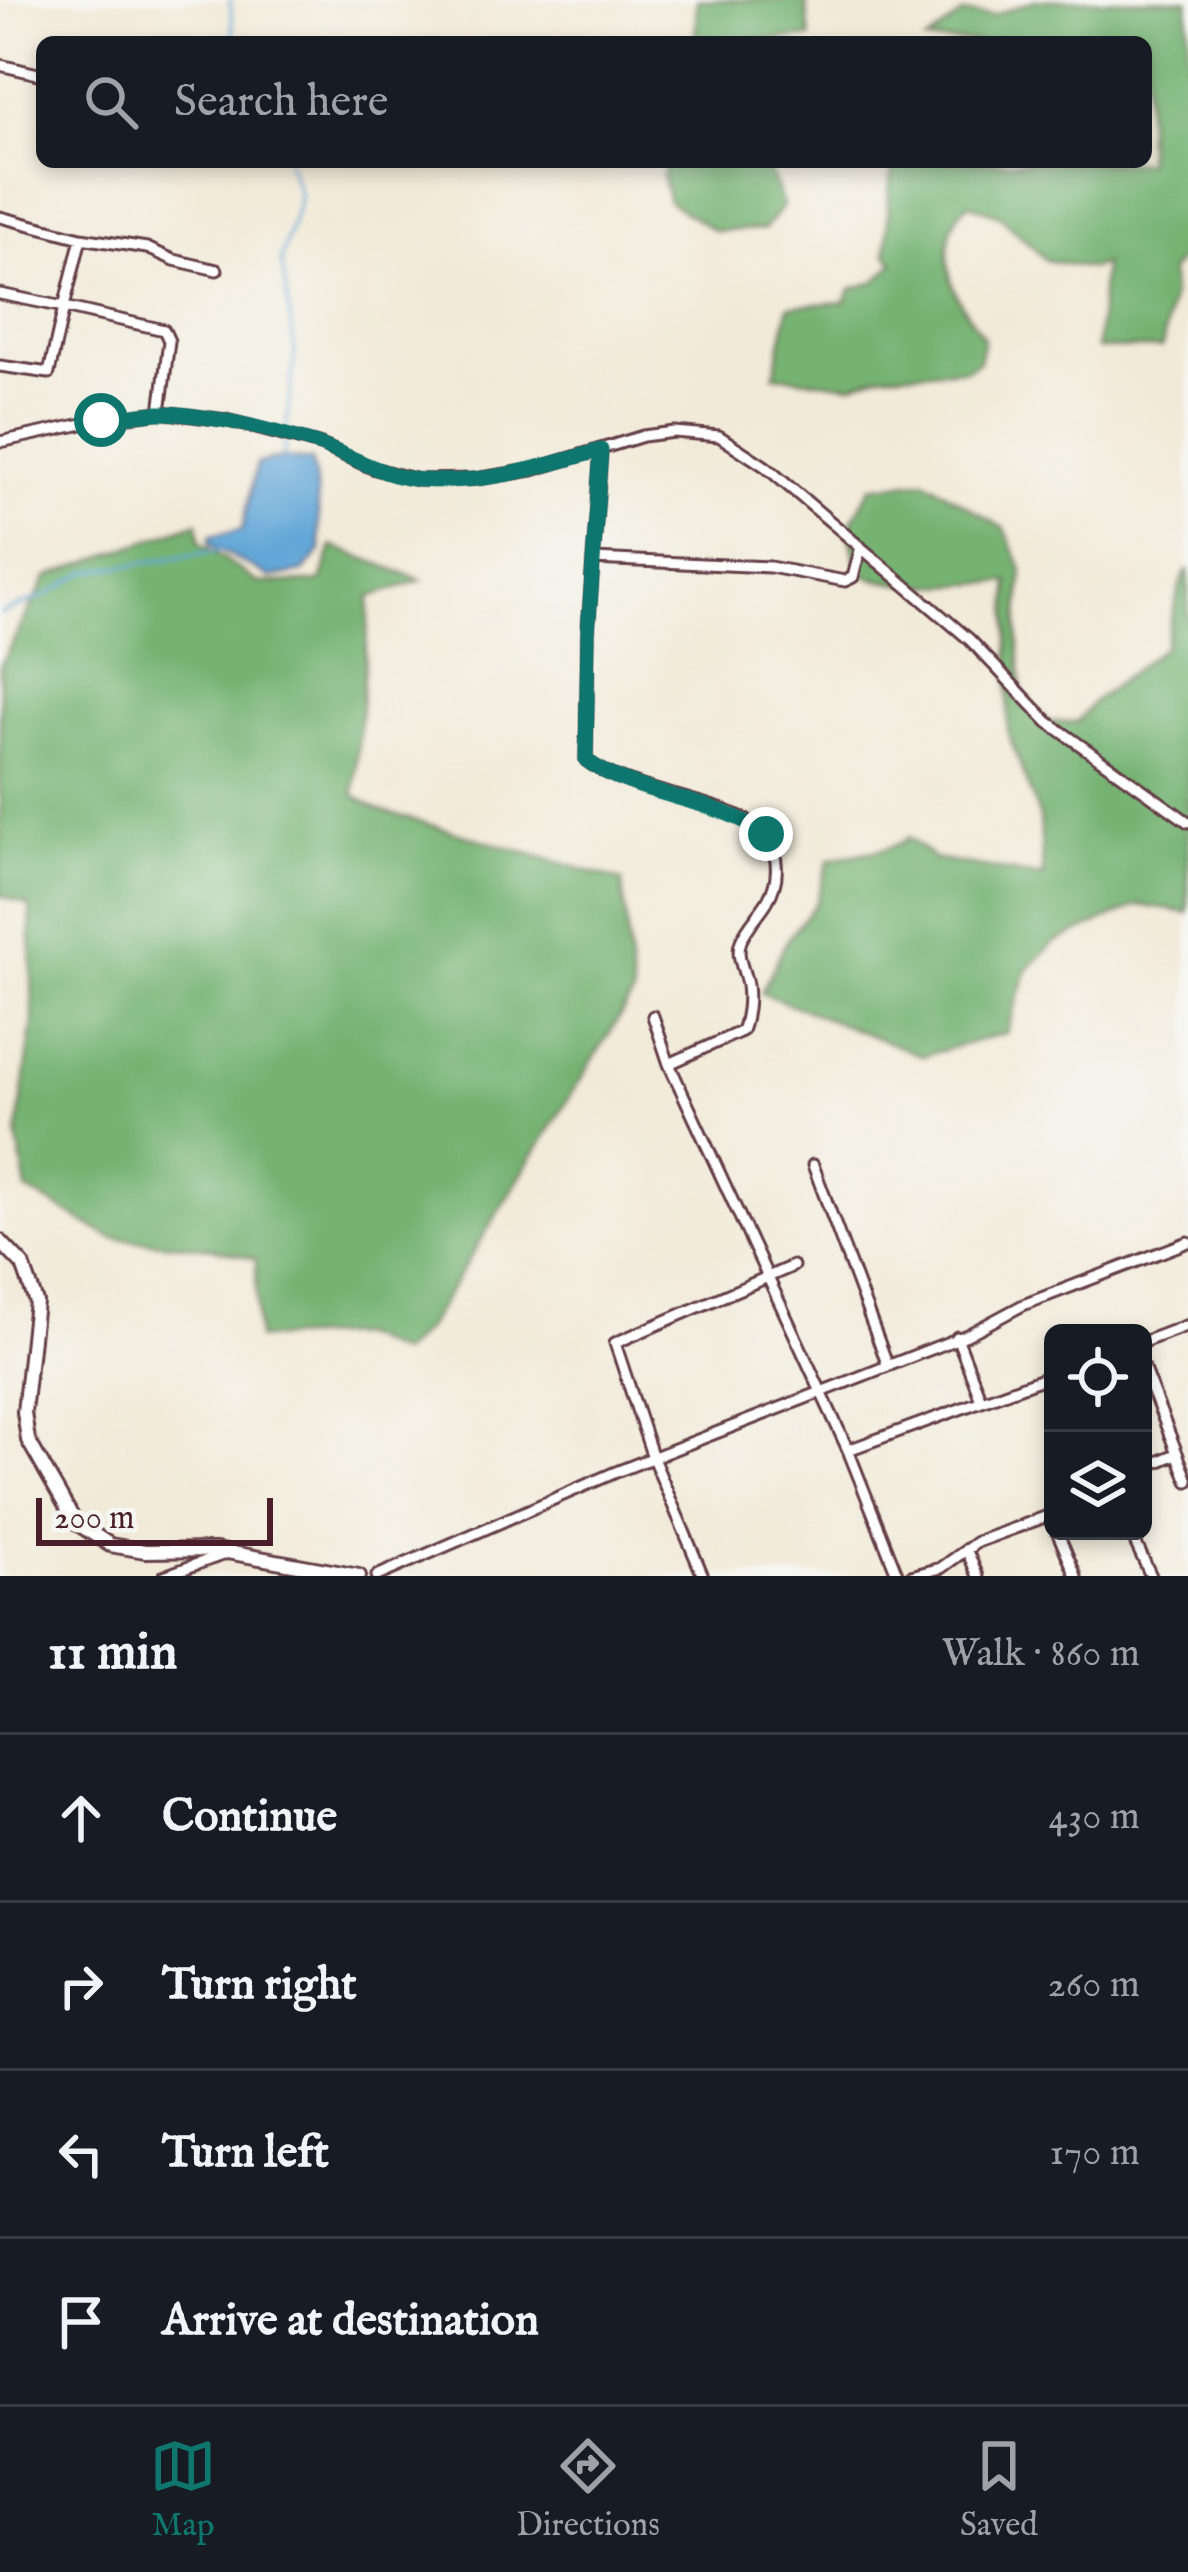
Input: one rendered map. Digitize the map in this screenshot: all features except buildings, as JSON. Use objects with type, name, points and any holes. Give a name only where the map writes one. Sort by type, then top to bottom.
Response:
[{"type":"street","points":[[0,65],[36,74]]},
{"type":"street","points":[[0,217],[81,238],[147,248],[217,270]]},
{"type":"street","points":[[0,366],[49,373],[81,238]]},
{"type":"street","points":[[0,294],[168,334],[160,412]]},
{"type":"street","points":[[0,442],[160,412],[245,425],[320,445],[372,468],[418,480],[475,479],[532,470],[643,436],[674,432],[718,436],[748,453],[970,640],[1048,722],[1188,821]]},
{"type":"street","points":[[601,450],[587,671],[588,763],[749,822],[766,834],[775,859],[773,890],[741,941],[741,967],[748,989],[742,1031],[669,1064]]},
{"type":"street","points":[[593,559],[770,566],[845,581],[853,577],[861,547]]},
{"type":"street","points":[[653,1016],[669,1064],[848,1450],[898,1576]]},
{"type":"street","points":[[813,1165],[888,1366]]},
{"type":"street","points":[[0,1241],[23,1264],[37,1302],[24,1412],[28,1440],[75,1522],[110,1545],[230,1552],[359,1576]]},
{"type":"street","points":[[377,1576],[653,1458],[888,1366],[1022,1305],[1188,1242]]},
{"type":"street","points":[[703,1576],[653,1458],[615,1342],[793,1266]]},
{"type":"street","points":[[1152,1339],[1188,1325]]},
{"type":"street","points":[[957,1337],[981,1400]]},
{"type":"street","points":[[848,1450],[1044,1378]]},
{"type":"street","points":[[1152,1390],[1188,1481]]},
{"type":"street","points":[[1152,1464],[1176,1454]]},
{"type":"street","points":[[911,1576],[941,1568],[967,1549],[1044,1520]]},
{"type":"street","points":[[1061,1540],[1076,1576]]},
{"type":"street","points":[[1134,1540],[1150,1576]]},
{"type":"street","points":[[967,1549],[978,1576]]},
{"type":"street","points":[[164,1576],[230,1552]]},
{"type":"green space","points":[[697,0],[806,0],[810,36],[695,36]]},
{"type":"green space","points":[[1036,0],[1188,0],[1188,250],[1170,271],[1172,293],[1162,348],[1097,349],[1103,264],[1091,269],[1046,260],[998,214],[969,204],[954,222],[948,260],[957,296],[984,338],[979,361],[966,369],[881,374],[851,385],[774,375],[789,306],[845,302],[851,289],[875,282],[894,263],[886,253],[895,168],[1152,168],[1152,36],[934,36],[962,14],[994,15]]},
{"type":"green space","points":[[666,168],[768,168],[783,205],[765,229],[715,231],[669,202],[662,175]]},
{"type":"green space","points":[[925,480],[1005,529],[1023,571],[1018,627],[1022,694],[1048,722],[1077,722],[1094,701],[1164,647],[1188,569],[1188,913],[1139,905],[1054,943],[1028,969],[1006,1033],[923,1056],[761,993],[788,938],[816,903],[829,860],[883,849],[909,837],[934,859],[1043,877],[1040,818],[1008,733],[1009,582],[915,585],[860,574],[848,529],[871,487]]},
{"type":"green space","points":[[198,522],[200,542],[258,583],[321,582],[332,546],[422,580],[370,597],[354,795],[377,809],[622,881],[633,995],[427,1327],[400,1354],[357,1335],[257,1339],[256,1259],[213,1248],[112,1238],[27,1190],[17,1136],[33,1019],[30,906],[0,895],[0,666],[47,577]]},
{"type":"water","points":[[281,458],[311,461],[321,551],[303,572],[270,578],[210,544],[210,536],[242,530],[257,463]]},
{"type":"waterway","points":[[230,0],[233,36]]},
{"type":"waterway","points":[[286,431],[295,351],[281,259],[300,197],[290,168]]},
{"type":"waterway","points":[[283,461],[285,441]]},
{"type":"waterway","points":[[0,614],[86,572],[221,550]]},
{"type":"route","points":[[101,420],[160,412],[226,420],[320,445],[372,468],[418,480],[475,479],[532,470],[601,450],[588,632],[586,760],[749,822],[766,834]]}]
